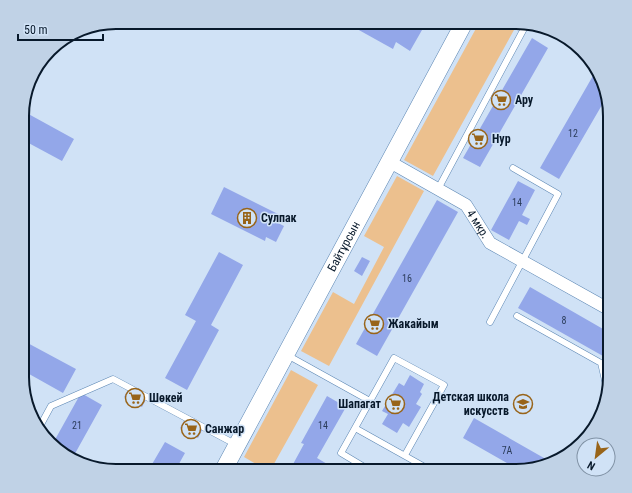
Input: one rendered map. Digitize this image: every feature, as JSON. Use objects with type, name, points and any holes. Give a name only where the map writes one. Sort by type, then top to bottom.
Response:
[{"type":"street","name":"Байтұрсын","points":[[227,464],[461,29]]},
{"type":"street","name":"4 мкр.","points":[[390,162],[466,205],[490,243],[603,306]]},
{"type":"lane","points":[[438,189],[524,29]]},
{"type":"lane","points":[[490,322],[558,194],[513,168]]},
{"type":"lane","points":[[517,316],[601,363],[603,370]]},
{"type":"lane","points":[[286,354],[370,401]]},
{"type":"lane","points":[[358,464],[340,454],[394,358],[444,386],[405,455]]},
{"type":"lane","points":[[42,422],[51,406],[113,380],[237,445]]},
{"type":"lane","points":[[355,428],[420,464]]},
{"type":"shaded area","points":[[476,29],[514,30],[433,176],[404,160]]},
{"type":"shaded area","points":[[397,176],[424,191],[329,366],[301,351],[333,292],[354,304],[384,247],[364,236]]},
{"type":"shaded area","points":[[291,370],[318,385],[274,464],[256,464],[244,457]]},
{"type":"building","points":[[357,29],[423,29],[410,51],[396,42],[393,49]]},
{"type":"building","points":[[532,38],[548,48],[480,167],[463,158]]},
{"type":"building","points":[[593,76],[602,105],[559,179],[540,168]]},
{"type":"building","points":[[29,114],[74,139],[62,161],[29,143]]},
{"type":"building","points":[[518,181],[535,190],[522,215],[530,219],[527,225],[519,221],[509,240],[491,230]]},
{"type":"building","name":"Сулпак","points":[[224,187],[278,214],[274,221],[284,226],[276,242],[266,237],[265,241],[211,214]]},
{"type":"building","points":[[437,200],[458,212],[377,356],[356,344]]},
{"type":"building","points":[[219,252],[243,265],[211,325],[219,330],[187,390],[165,378],[196,321],[185,315]]},
{"type":"building","points":[[362,257],[370,261],[362,276],[354,271]]},
{"type":"building","points":[[530,287],[603,329],[603,356],[518,308]]},
{"type":"building","points":[[29,344],[76,369],[63,393],[29,374]]},
{"type":"building","points":[[410,375],[424,384],[420,392],[422,394],[416,404],[421,407],[409,427],[403,423],[397,433],[382,424],[388,414],[382,411],[399,383],[404,386]]},
{"type":"building","name":"Шөкей","points":[[128,390],[146,399],[142,407],[124,397]]},
{"type":"building","points":[[81,393],[102,405],[75,453],[63,446],[56,439]]},
{"type":"building","points":[[327,396],[346,407],[317,458],[327,464],[293,464],[304,444],[301,443]]},
{"type":"building","name":"Детская школа искусств","points":[[474,418],[545,459],[522,464],[508,464],[463,438]]},
{"type":"building","name":"Санжар","points":[[184,421],[202,430],[198,438],[180,428]]},
{"type":"building","points":[[165,442],[185,453],[179,464],[152,464]]},
{"type":"place","name":"Ару","points":[[501,100]]},
{"type":"place","name":"Нур","points":[[478,139]]},
{"type":"place","name":"Сулпак","points":[[247,218]]},
{"type":"place","name":"Жакайым","points":[[374,324]]},
{"type":"place","name":"Шөкей","points":[[135,398]]},
{"type":"place","name":"Шапагат","points":[[395,404]]},
{"type":"place","name":"Детская школа искусств","points":[[523,404]]},
{"type":"place","name":"Санжар","points":[[191,429]]}]
